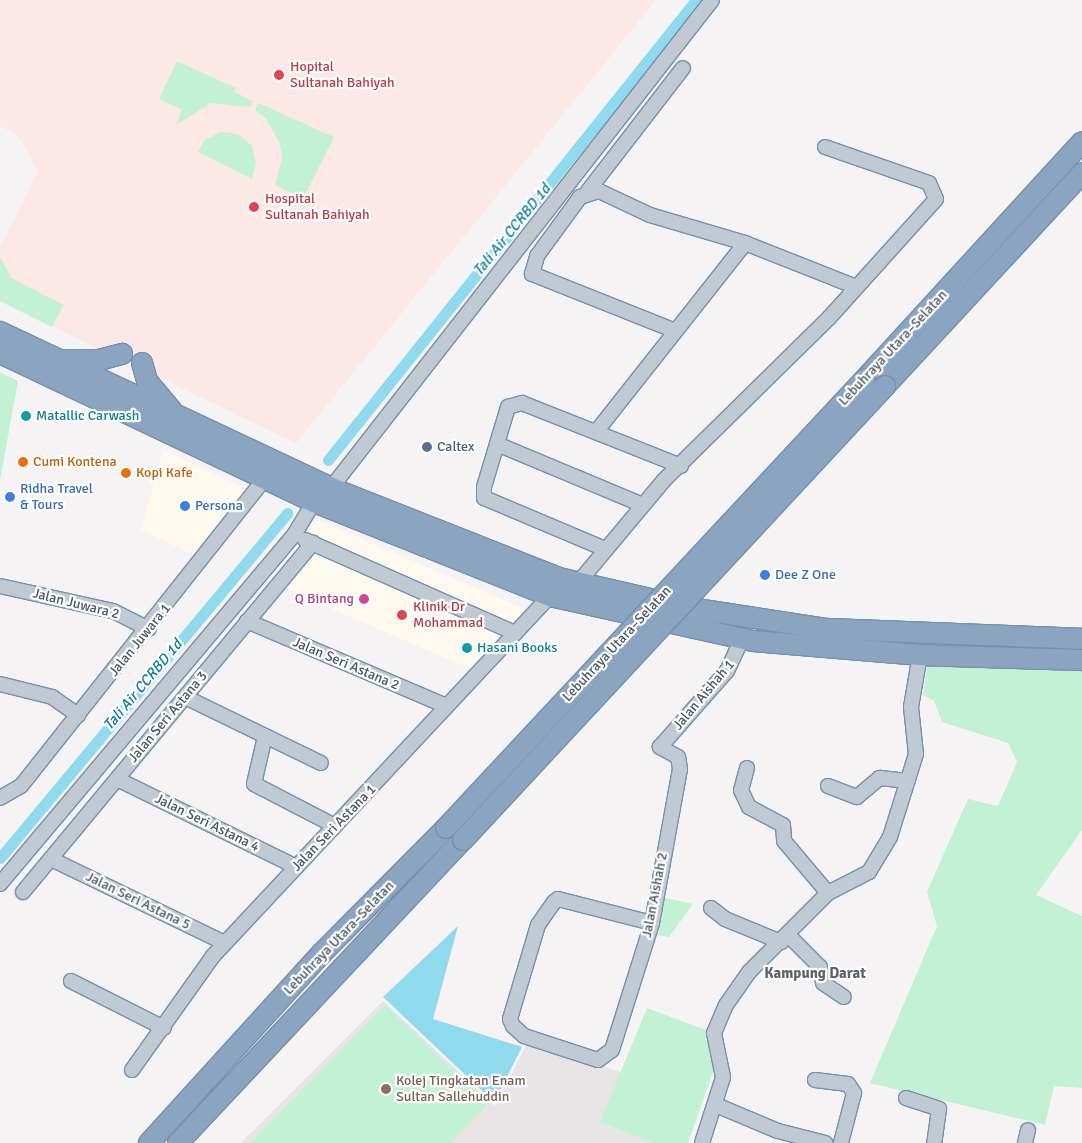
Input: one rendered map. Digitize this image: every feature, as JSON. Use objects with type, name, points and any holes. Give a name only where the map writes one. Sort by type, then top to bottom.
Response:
[{"type":"highway","name":"Lebuhraya Utara–Selatan","points":[[149,1143],[321,954],[446,828],[865,379],[1082,142]]},
{"type":"highway","name":"Lebuhraya Utara–Selatan","points":[[178,1143],[463,840],[1082,173]]},
{"type":"highway","points":[[0,332],[57,360],[103,392]]},
{"type":"highway","points":[[0,353],[103,392],[264,479],[314,502],[550,596],[742,639],[920,655],[1082,660]]},
{"type":"highway","points":[[57,360],[84,362],[122,354]]},
{"type":"highway","points":[[142,363],[152,387],[177,417]]},
{"type":"highway","points":[[123,402],[177,417],[332,488],[578,583],[690,608],[827,629],[1082,639]]},
{"type":"street","points":[[332,488],[712,0]]},
{"type":"street","points":[[673,330],[532,274],[551,234],[588,191],[683,68]]},
{"type":"street","points":[[578,583],[604,549],[643,506],[856,288],[936,199],[929,183],[825,147]]},
{"type":"street","points":[[588,191],[598,191],[650,215],[745,243],[856,288]]},
{"type":"street","points":[[596,432],[673,330],[745,243]]},
{"type":"street","points":[[604,549],[484,498],[497,444],[512,404],[522,403],[681,466]]},
{"type":"street","points":[[497,444],[643,506]]},
{"type":"street","name":"Jalan Juwara 1","points":[[5,797],[78,715],[149,629],[264,479]]},
{"type":"street","points":[[0,884],[294,535],[314,502]]},
{"type":"street","points":[[294,535],[515,633]]},
{"type":"street","name":"Jalan Seri Astana 3","points":[[24,892],[313,543]]},
{"type":"street","name":"Jalan Juwara 2","points":[[0,586],[113,611],[149,629]]},
{"type":"street","name":"Jalan Seri Astana 1","points":[[132,1070],[164,1028],[192,982],[225,943],[550,596]]},
{"type":"street","name":"Jalan Seri Astana 2","points":[[247,621],[446,706]]},
{"type":"street","name":"Jalan Aishah 1","points":[[660,747],[727,671],[742,639]]},
{"type":"street","points":[[702,1143],[716,1105],[723,1077],[720,1053],[713,1039],[717,1020],[745,976],[785,939],[828,893],[863,877],[874,865],[897,819],[916,754],[911,707],[920,655]]},
{"type":"street","points":[[0,684],[52,697],[78,715]]},
{"type":"street","points":[[185,697],[321,763]]},
{"type":"street","points":[[265,736],[254,784],[335,826]]},
{"type":"street","name":"Jalan Aishah 2","points":[[652,923],[558,899],[542,916],[510,1019],[512,1026],[524,1036],[598,1060],[612,1050],[652,923],[680,769],[678,758],[660,747]]},
{"type":"street","points":[[747,768],[741,790],[749,807],[782,825],[784,841],[828,893]]},
{"type":"street","points":[[828,786],[857,797],[880,778],[908,781]]},
{"type":"street","name":"Jalan Seri Astana 4","points":[[117,779],[297,867]]},
{"type":"street","name":"Jalan Seri Astana 5","points":[[51,858],[225,943]]},
{"type":"street","points":[[711,908],[725,919],[785,939],[820,967],[823,982],[844,997]]},
{"type":"street","points":[[71,981],[164,1028]]},
{"type":"street","points":[[815,1080],[848,1084],[854,1093],[841,1143]]},
{"type":"street","points":[[906,1098],[940,1109],[934,1143]]},
{"type":"street","points":[[716,1105],[778,1130],[825,1143]]},
{"type":"shaded area","name":"Hospital Sultanah Bahiyah","points":[[0,0],[656,0],[296,443],[0,301],[0,249],[38,170],[16,134],[0,126]]},
{"type":"shaded area","points":[[163,450],[259,495],[209,562],[141,530]]},
{"type":"shaded area","points":[[318,520],[541,616],[487,676],[265,580]]},
{"type":"shaded area","name":"Kolej Tingkatan Enam Sultan Sallehuddin","points":[[383,1001],[495,1106],[527,1044],[622,1072],[600,1122],[652,1143],[241,1143]]},
{"type":"green space","points":[[177,61],[236,88],[234,92],[253,101],[250,107],[211,103],[176,125],[182,110],[159,99]]},
{"type":"green space","points":[[258,103],[334,137],[303,199],[275,185],[282,158],[280,144],[266,119],[255,110]]},
{"type":"green space","points":[[220,132],[238,134],[252,146],[256,163],[252,179],[198,152],[204,141]]},
{"type":"green space","points":[[0,256],[11,278],[64,305],[52,327],[0,301]]},
{"type":"green space","points":[[0,372],[18,381],[0,480]]},
{"type":"green space","points":[[928,662],[1082,669],[1082,830],[1036,895],[1082,916],[1082,1088],[1054,1086],[1045,1125],[870,1083],[937,926],[927,892],[968,799],[998,806],[1017,762],[1008,743],[942,722],[934,701],[923,695]]},
{"type":"green space","points":[[665,898],[693,904],[669,937],[658,935]]},
{"type":"green space","points":[[385,1005],[488,1104],[450,1143],[250,1143]]},
{"type":"green space","points":[[647,1008],[706,1030],[706,1041],[719,1055],[688,1143],[652,1143],[600,1122]]},
{"type":"water","points":[[458,926],[433,1019],[522,1047],[494,1102],[383,997]]},
{"type":"waterway","name":"Tali Air CCRBD 1d","points":[[328,460],[696,0]]},
{"type":"waterway","name":"Tali Air CCRBD 1d","points":[[0,858],[287,513]]},
{"type":"place","name":"Hopital Sultanah Bahiyah","points":[[279,75]]},
{"type":"place","name":"Hospital Sultanah Bahiyah","points":[[254,207]]},
{"type":"place","name":"Matallic Carwash","points":[[26,416]]},
{"type":"place","name":"Caltex","points":[[427,447]]},
{"type":"place","name":"Cumi Kontena","points":[[23,462]]},
{"type":"place","name":"Kopi Kafe","points":[[126,473]]},
{"type":"place","name":"Ridha Travel & Tours","points":[[10,497]]},
{"type":"place","name":"Persona","points":[[185,506]]},
{"type":"place","name":"Dee Z One","points":[[765,575]]},
{"type":"place","name":"Q Bintang","points":[[364,599]]},
{"type":"place","name":"Klinik Dr Mohammad","points":[[402,615]]},
{"type":"place","name":"Hasani Books","points":[[467,648]]},
{"type":"place","name":"Kolej Tingkatan Enam Sultan Sallehuddin","points":[[386,1089]]},
{"type":"district","name":"Kampung Darat","points":[[815,974]]}]
